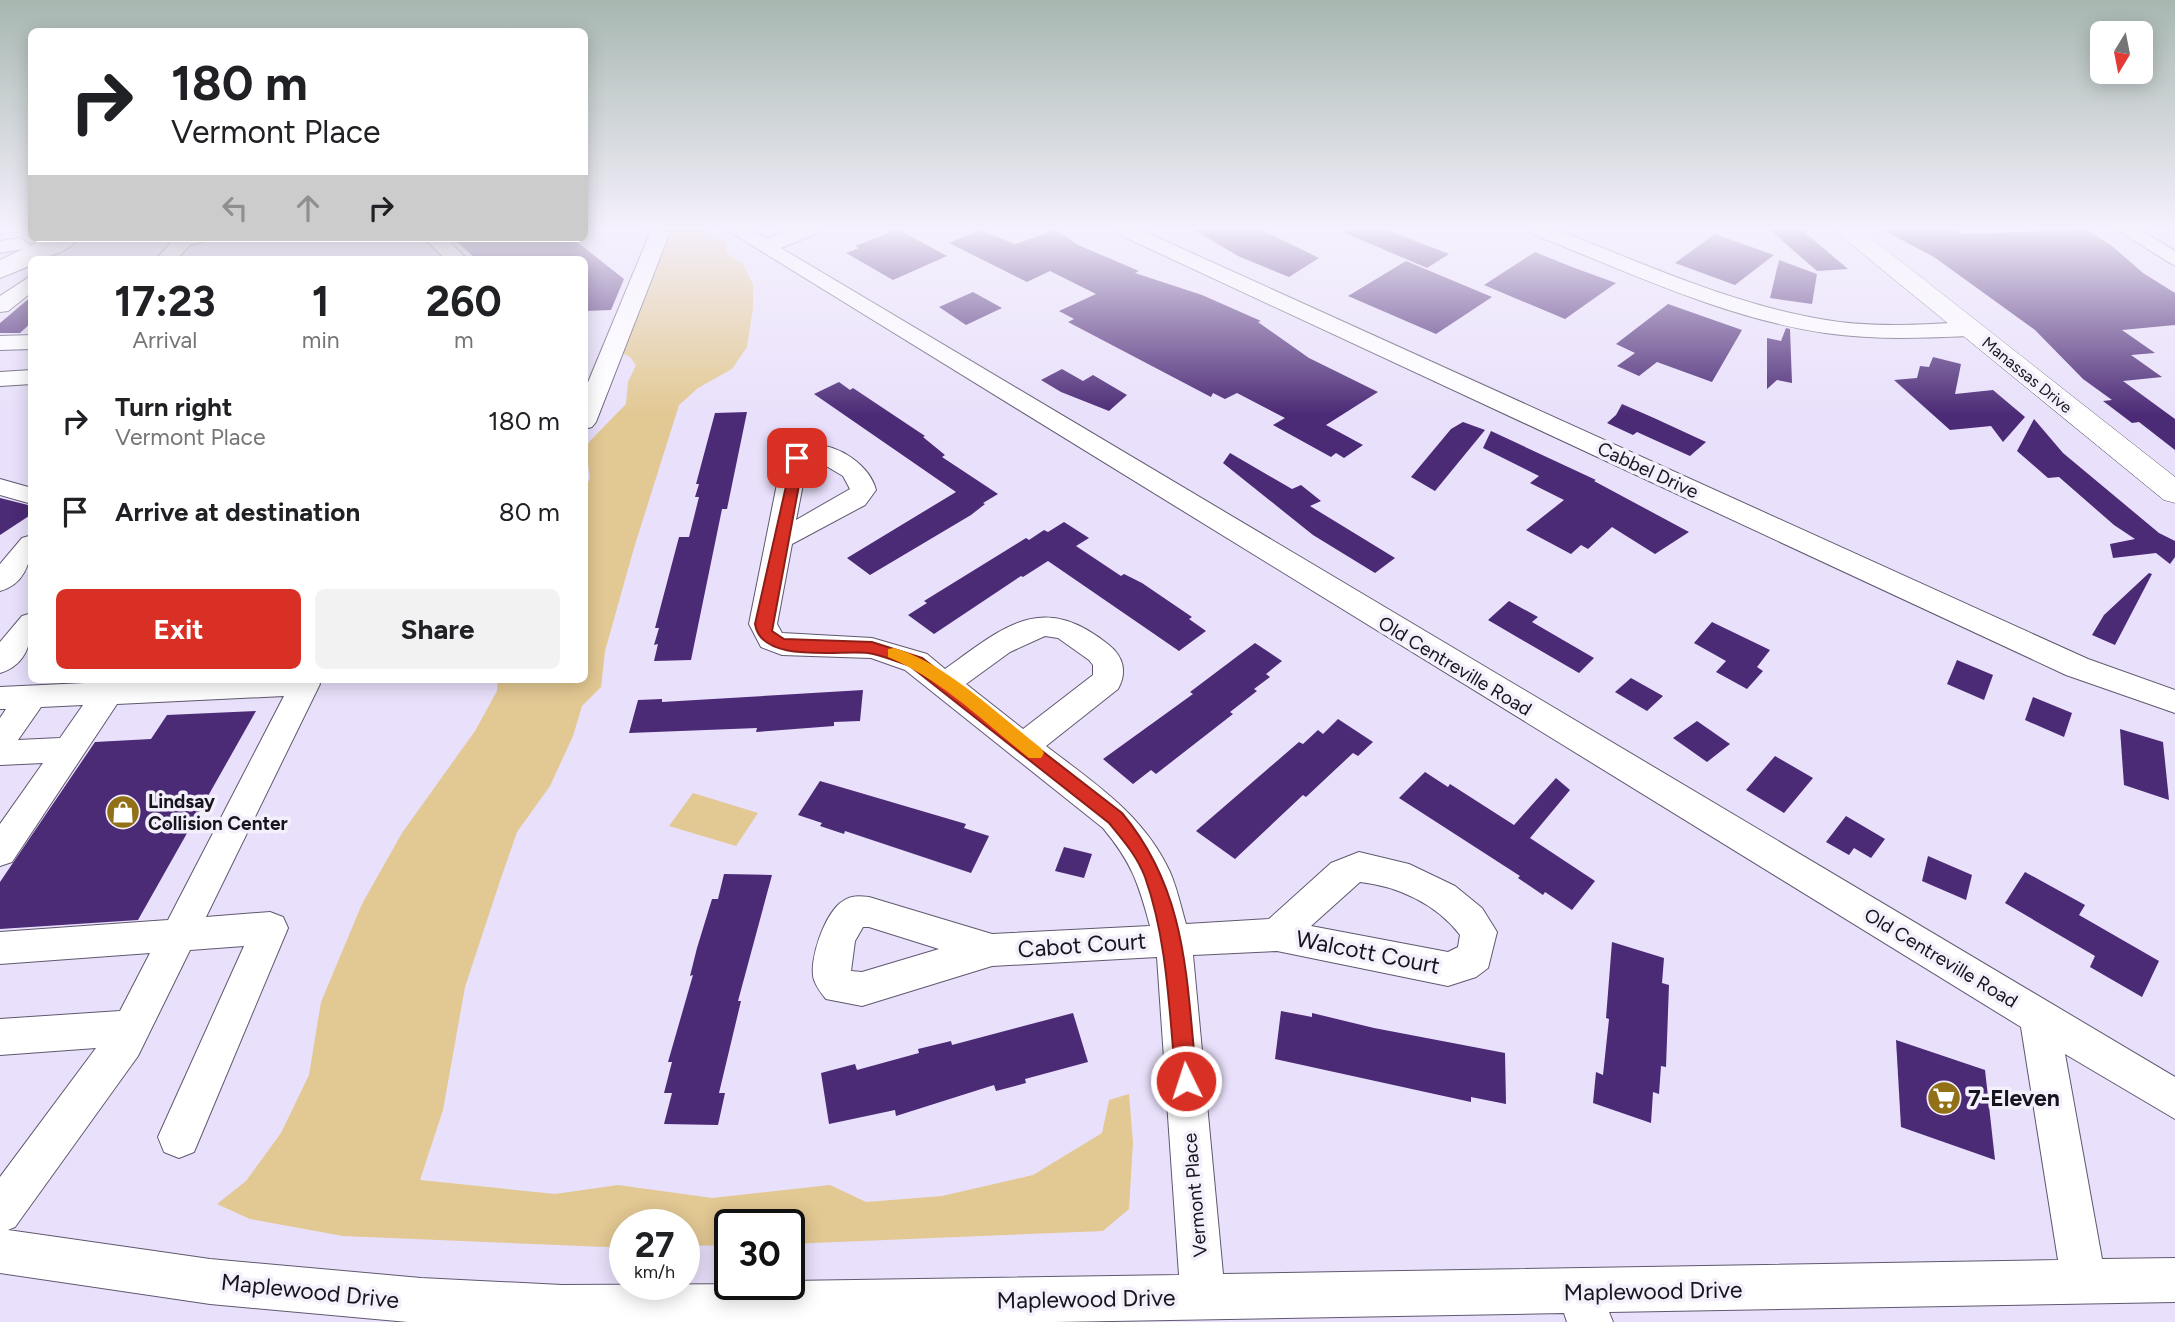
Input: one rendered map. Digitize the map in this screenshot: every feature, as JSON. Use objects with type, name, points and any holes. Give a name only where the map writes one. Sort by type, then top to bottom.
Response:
[{"type":"main road","name":"Manassas Drive","points":[[1923,292],[2175,493]]},
{"type":"street","points":[[0,306],[18,292]]},
{"type":"street","points":[[588,412],[636,292]]},
{"type":"street","name":"Old Centreville Road","points":[[839,292],[2175,1099]]},
{"type":"street","name":"Cabbel Drive","points":[[1259,292],[2077,667],[2175,702]]},
{"type":"street","points":[[1704,292],[1796,321],[1876,332],[1969,329]]},
{"type":"street","points":[[0,343],[28,342]]},
{"type":"street","points":[[0,367],[28,367]]},
{"type":"street","points":[[0,379],[28,377]]},
{"type":"street","points":[[0,487],[28,495]]},
{"type":"street","name":"Vermont Place","points":[[779,540],[763,624],[771,640],[782,645],[872,648],[916,662],[1115,818],[1138,845],[1154,875],[1172,939],[1178,973],[1203,1297]]},
{"type":"street","points":[[0,582],[28,549]]},
{"type":"street","points":[[946,684],[1018,634],[1041,626],[1068,630],[1103,656],[1110,667],[1107,681],[1025,745]]},
{"type":"street","points":[[0,662],[28,629]]},
{"type":"street","points":[[0,698],[305,684],[124,1043],[0,1212]]},
{"type":"street","points":[[0,852],[15,810],[70,750],[108,693]]},
{"type":"street","points":[[0,741],[33,696]]},
{"type":"street","points":[[0,753],[70,750]]},
{"type":"street","name":"Walcott Court","points":[[1172,939],[1277,935],[1448,968],[1463,965],[1475,956],[1479,943],[1479,932],[1461,908],[1380,867],[1359,867],[1343,873],[1277,935]]},
{"type":"street","points":[[0,948],[270,928],[179,1137]]},
{"type":"street","name":"Cabot Court","points":[[992,950],[1172,939]]},
{"type":"street","points":[[2039,1017],[2084,1282]]},
{"type":"street","points":[[0,1037],[131,1028]]},
{"type":"street","name":"Maplewood Drive","points":[[0,1251],[265,1289],[482,1305],[562,1308],[1203,1297],[1584,1307],[2084,1282],[2175,1280]]},
{"type":"shaded area","points":[[645,292],[753,292],[747,347],[732,369],[698,388],[679,405],[605,651],[601,687],[582,706],[573,736],[550,786],[517,832],[465,987],[443,1110],[420,1180],[555,1194],[618,1185],[712,1198],[830,1185],[866,1202],[942,1196],[1033,1175],[1102,1133],[1109,1100],[1129,1094],[1133,1142],[1129,1209],[1103,1231],[805,1243],[805,1209],[714,1209],[714,1245],[700,1246],[700,1209],[609,1209],[609,1247],[606,1247],[343,1236],[250,1219],[217,1204],[246,1181],[281,1133],[309,1075],[321,1002],[362,904],[402,833],[475,731],[497,691],[498,683],[588,683],[588,445],[626,404],[628,382],[636,365],[630,357],[620,352]]},
{"type":"shaded area","points":[[693,793],[758,813],[736,846],[669,826]]},
{"type":"building","points":[[588,292],[619,292],[611,310],[588,311]]},
{"type":"building","points":[[973,292],[1002,308],[966,325],[939,307]]},
{"type":"building","points":[[1091,292],[1192,292],[1261,321],[1258,322],[1309,358],[1378,392],[1326,425],[1363,445],[1344,458],[1336,453],[1331,457],[1273,425],[1285,418],[1237,393],[1225,399],[1213,393],[1211,397],[1068,322],[1074,319],[1059,311],[1096,294]]},
{"type":"building","points":[[1355,292],[1479,292],[1492,297],[1436,334],[1348,296]]},
{"type":"building","points":[[1500,292],[1604,292],[1565,319]]},
{"type":"building","points":[[1771,292],[1814,292],[1812,304],[1770,298]]},
{"type":"building","points":[[1982,292],[2175,293],[2175,325],[2122,330],[2155,353],[2131,355],[2162,377],[2123,381],[2175,419],[2175,450],[2139,422],[2132,423],[2103,401],[2112,400],[2083,379],[2035,330]]},
{"type":"building","points":[[28,299],[28,326],[20,333],[0,333],[0,323]]},
{"type":"building","points":[[1668,304],[1742,330],[1712,382],[1657,362],[1639,376],[1617,366],[1635,353],[1616,344]]},
{"type":"building","points":[[1786,328],[1790,329],[1792,383],[1777,380],[1767,389],[1767,338],[1781,341]]},
{"type":"building","points":[[1933,357],[1961,364],[1955,394],[1993,390],[2025,417],[2003,442],[1991,426],[1950,430],[1894,380],[1917,378],[1920,366],[1929,367]]},
{"type":"building","points":[[1062,369],[1083,381],[1093,375],[1127,395],[1109,411],[1061,392],[1041,380]]},
{"type":"building","points":[[839,382],[850,390],[853,388],[925,436],[923,437],[945,455],[942,457],[998,494],[983,503],[985,504],[971,515],[870,575],[847,558],[956,492],[814,394]]},
{"type":"building","points":[[1622,404],[1706,442],[1690,456],[1637,432],[1633,435],[1607,423],[1616,415]]},
{"type":"building","points":[[747,412],[727,509],[722,509],[691,660],[654,661],[658,644],[654,645],[659,628],[655,628],[679,537],[689,537],[699,497],[695,497],[699,484],[696,484],[715,413]]},
{"type":"building","points":[[2034,419],[2063,453],[2159,533],[2175,541],[2175,557],[2170,564],[2156,553],[2113,558],[2110,544],[2135,539],[2114,525],[2059,477],[2048,478],[2017,451]]},
{"type":"building","points":[[1463,422],[1485,430],[1435,491],[1411,477],[1451,429]]},
{"type":"building","points":[[1491,431],[1596,480],[1594,481],[1689,532],[1655,554],[1612,527],[1588,549],[1581,545],[1571,554],[1526,530],[1564,500],[1530,483],[1539,476],[1483,448]]},
{"type":"building","points":[[1230,453],[1292,489],[1301,485],[1321,501],[1310,506],[1395,558],[1375,573],[1313,535],[1223,463]]},
{"type":"building","points":[[0,498],[28,505],[28,517],[0,535]]},
{"type":"building","points":[[1064,522],[1089,538],[1076,546],[1121,576],[1124,574],[1142,583],[1192,617],[1189,619],[1206,631],[1179,651],[1048,561],[934,634],[908,615],[927,603],[924,601],[1026,538],[1029,540],[1044,530],[1048,532]]},
{"type":"building","points":[[2149,573],[2152,574],[2115,645],[2092,635],[2104,615]]},
{"type":"building","points":[[1509,601],[1538,617],[1532,622],[1594,658],[1579,673],[1488,620]]},
{"type":"building","points":[[1712,622],[1770,650],[1757,667],[1763,671],[1747,689],[1716,672],[1726,661],[1694,643]]},
{"type":"building","points":[[1255,643],[1282,661],[1266,674],[1270,677],[1230,712],[1233,714],[1156,774],[1151,770],[1133,784],[1103,759],[1193,694],[1190,692]]},
{"type":"building","points":[[1957,660],[1993,675],[1984,700],[1947,684]]},
{"type":"building","points":[[1631,678],[1663,696],[1647,711],[1615,692]]},
{"type":"building","points":[[863,690],[860,721],[834,722],[834,726],[756,732],[757,728],[629,733],[638,700],[662,699],[662,702]]},
{"type":"building","points":[[2033,697],[2072,713],[2064,737],[2025,720]]},
{"type":"building","name":"Lindsay Collision Center","points":[[256,711],[138,920],[0,929],[0,882],[95,742],[151,739],[167,715]]},
{"type":"building","points":[[1338,719],[1373,742],[1358,756],[1353,753],[1306,797],[1303,795],[1235,859],[1196,831],[1299,742],[1303,744],[1318,730],[1323,734]]},
{"type":"building","points":[[1697,721],[1730,744],[1707,762],[1673,738]]},
{"type":"building","points":[[2120,729],[2163,742],[2169,800],[2124,785]]},
{"type":"building","points":[[1775,756],[1813,778],[1784,813],[1746,790]]},
{"type":"building","points":[[1425,772],[1448,787],[1450,784],[1514,825],[1556,778],[1570,790],[1530,838],[1595,881],[1572,910],[1545,892],[1543,895],[1518,878],[1520,876],[1399,798]]},
{"type":"building","points":[[820,781],[966,824],[964,828],[989,836],[971,873],[845,831],[844,834],[798,815]]},
{"type":"building","points":[[1846,816],[1885,839],[1871,858],[1854,848],[1849,855],[1826,842]]},
{"type":"building","points":[[1064,847],[1092,854],[1084,878],[1055,871]]},
{"type":"building","points":[[1928,856],[1972,875],[1966,900],[1922,881]]},
{"type":"building","points":[[2025,872],[2085,905],[2079,915],[2159,961],[2142,997],[2090,967],[2095,956],[2005,903]]},
{"type":"building","points":[[724,874],[772,875],[738,1001],[741,1001],[719,1093],[725,1093],[718,1125],[664,1124],[672,1093],[664,1093],[672,1062],[668,1062],[693,975],[690,976],[697,948],[712,899],[718,899]]},
{"type":"building","points":[[1612,942],[1664,958],[1662,983],[1669,985],[1666,1067],[1661,1066],[1659,1094],[1653,1092],[1651,1123],[1593,1103],[1596,1072],[1603,1075],[1609,1019],[1606,1018]]},
{"type":"building","points":[[1281,1011],[1312,1017],[1312,1013],[1374,1028],[1505,1053],[1506,1104],[1471,1097],[1471,1102],[1275,1059]]},
{"type":"building","points":[[1073,1013],[1088,1062],[1025,1079],[1026,1083],[996,1091],[994,1085],[896,1116],[895,1110],[829,1124],[821,1073],[855,1064],[857,1070],[919,1053],[918,1049],[951,1041],[952,1045]]},
{"type":"building","name":"7-Eleven","points":[[1896,1040],[1985,1070],[1995,1160],[1901,1127]]},
{"type":"slow traffic","points":[[894,653],[916,662],[1035,753]]},
{"type":"place","name":"Lindsay Collision Center","points":[[123,812]]},
{"type":"place","name":"7-Eleven","points":[[1944,1098]]},
{"type":"route","points":[[797,458],[763,624],[764,632],[771,640],[782,645],[872,648],[916,662],[1115,818],[1138,845],[1154,875],[1172,939],[1178,973],[1186,1081]]}]
